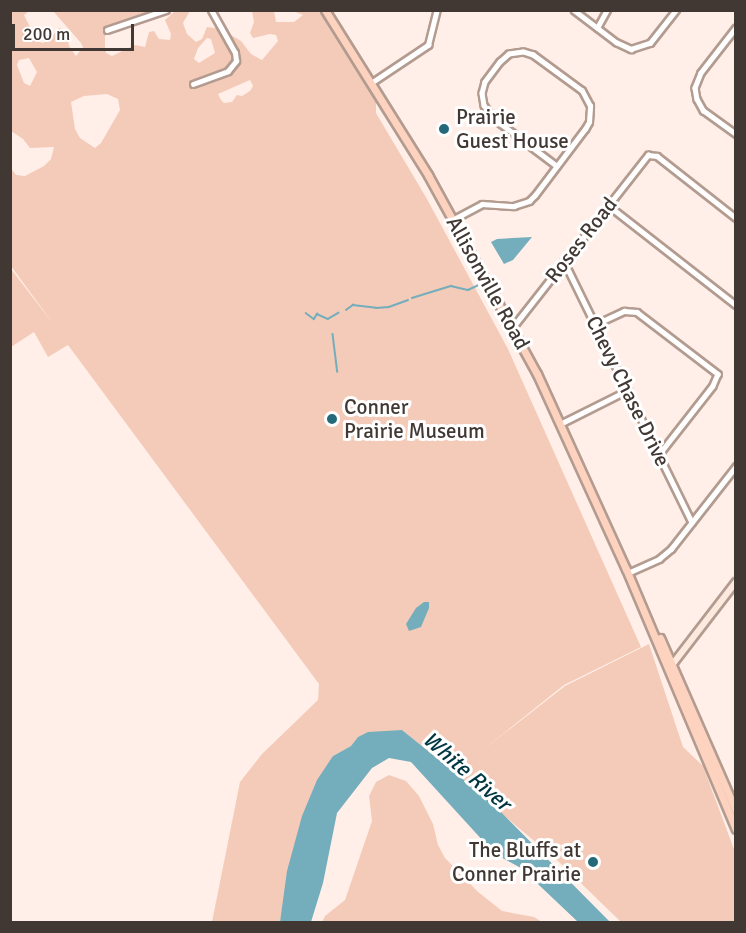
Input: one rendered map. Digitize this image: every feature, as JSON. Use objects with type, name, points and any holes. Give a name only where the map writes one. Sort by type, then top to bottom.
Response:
[{"type":"main road","name":"Allisonville Road","points":[[325,10],[454,219],[513,327],[562,423],[672,665],[735,811]]},
{"type":"main road","name":"Allisonville Road","points":[[628,570],[735,829]]},
{"type":"street","points":[[107,30],[166,10]]},
{"type":"street","points":[[193,84],[228,71],[236,61],[235,53],[212,10]]},
{"type":"street","points":[[371,83],[428,45],[437,10]]},
{"type":"street","points":[[574,10],[622,46],[639,48],[653,41],[676,10]]},
{"type":"street","points":[[597,28],[607,10]]},
{"type":"street","points":[[735,28],[701,73],[695,92],[703,110],[735,134]]},
{"type":"street","points":[[454,219],[482,204],[514,206],[526,203],[557,165],[588,125],[591,114],[590,102],[582,91],[540,59],[523,52],[503,59],[485,82],[482,97],[488,112],[557,165]]},
{"type":"street","name":"Roses Road","points":[[513,327],[644,158],[651,154],[657,156],[735,218]]},
{"type":"street","points":[[608,205],[735,305]]},
{"type":"street","name":"Chevy Chase Drive","points":[[564,261],[692,522]]},
{"type":"street","points":[[596,324],[624,311],[637,312],[718,374],[713,386],[659,455]]},
{"type":"street","points":[[562,423],[628,390]]},
{"type":"street","points":[[628,570],[664,555],[735,466]]},
{"type":"street","points":[[672,665],[735,582]]},
{"type":"shaded area","name":"Conner Prairie Museum","points":[[11,11],[29,11],[24,15],[36,39],[42,43],[48,41],[59,28],[67,32],[69,46],[76,56],[83,47],[81,43],[53,11],[161,11],[110,31],[105,36],[105,47],[106,53],[112,56],[135,45],[145,47],[149,32],[154,31],[159,39],[170,40],[171,34],[165,20],[175,11],[190,11],[183,23],[187,34],[196,42],[202,39],[207,27],[221,29],[241,41],[251,54],[262,60],[278,41],[276,35],[270,34],[253,38],[250,33],[254,22],[252,11],[274,11],[276,22],[294,22],[303,15],[293,11],[320,11],[359,67],[376,102],[376,113],[427,199],[508,349],[641,647],[564,685],[479,753],[565,686],[649,644],[683,747],[703,766],[735,852],[735,922],[621,922],[557,860],[402,730],[358,737],[351,746],[333,756],[280,922],[212,922],[240,782],[262,754],[318,700],[319,684],[68,345],[48,357],[34,332],[11,347],[11,269],[54,325],[11,266],[10,167],[16,175],[25,176],[44,166],[51,159],[54,147],[30,148],[23,139],[11,131],[10,46],[14,42]],"holes":[[[207,38],[211,39],[215,53],[199,63],[194,59],[198,48]],[[29,58],[37,72],[30,86],[24,83],[17,65],[19,60]],[[250,80],[253,86],[242,96],[237,95],[232,102],[224,103],[218,94]],[[107,94],[118,99],[120,110],[101,143],[95,148],[80,138],[75,129],[71,102],[84,96]]]},
{"type":"shaded area","points":[[389,775],[406,781],[419,796],[433,824],[438,845],[445,858],[477,891],[502,911],[534,917],[542,922],[322,922],[325,916],[345,900],[372,821],[369,796],[376,782]]},
{"type":"water","points":[[532,237],[513,260],[504,264],[491,242],[497,239]]},
{"type":"water","points":[[424,602],[429,602],[429,608],[421,627],[409,631],[406,624],[416,608]]},
{"type":"water","points":[[402,730],[491,802],[610,922],[578,922],[521,868],[495,854],[411,762],[389,758],[372,768],[337,813],[323,883],[311,922],[280,922],[287,871],[302,816],[317,780],[333,756],[351,746],[358,737],[368,732]]},
{"type":"waterway","points":[[412,298],[451,286],[468,290],[483,283]]},
{"type":"waterway","points":[[346,310],[353,305],[389,307],[408,300]]},
{"type":"waterway","points":[[306,313],[314,319],[317,314],[328,319],[338,313]]},
{"type":"waterway","points":[[333,334],[338,372]]},
{"type":"place","name":"Prairie Guest House","points":[[444,129]]},
{"type":"place","name":"Conner Prairie Museum","points":[[332,419]]},
{"type":"place","name":"The Bluffs at Conner Prairie","points":[[593,862]]},
{"type":"water label","name":"White River","points":[[467,771]]}]
